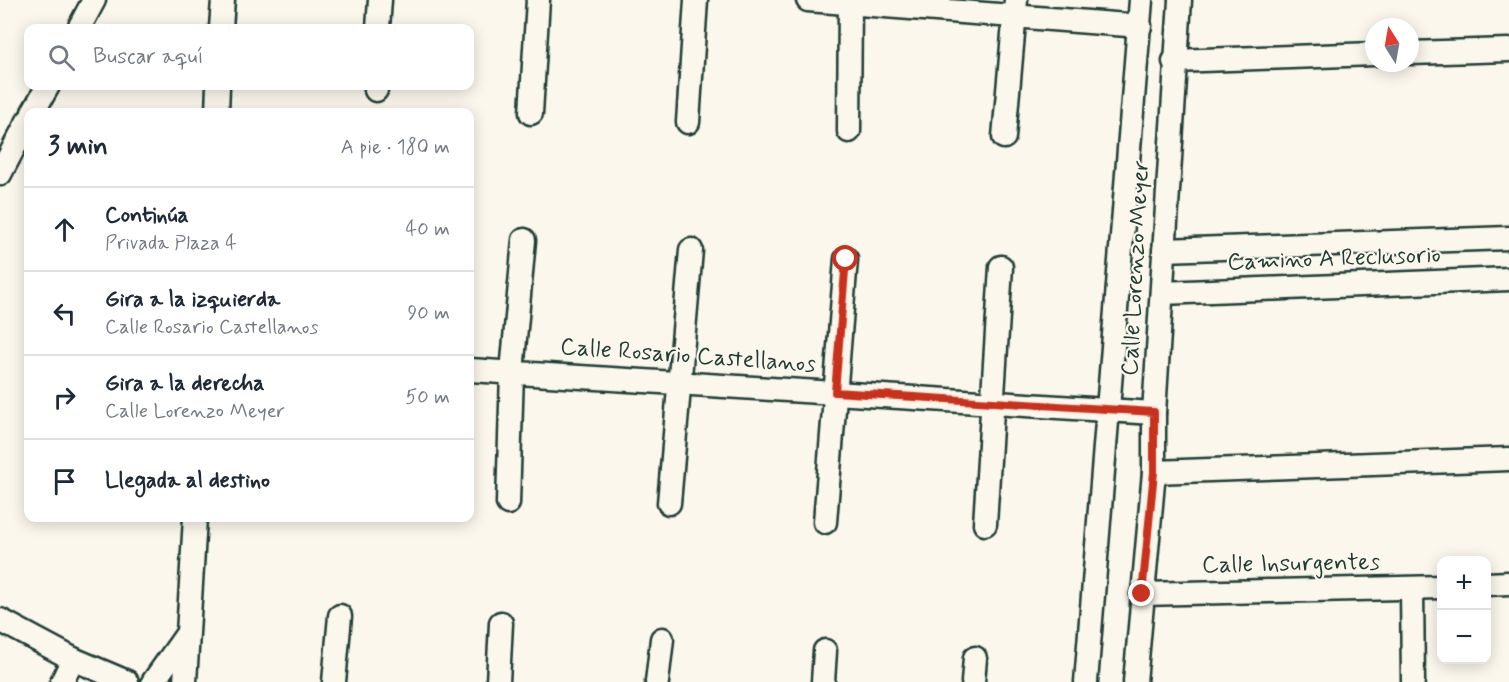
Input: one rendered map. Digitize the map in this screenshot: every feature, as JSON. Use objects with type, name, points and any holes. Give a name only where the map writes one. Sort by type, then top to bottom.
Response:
[{"type":"street","points":[[81,24],[94,0]]},
{"type":"street","points":[[221,24],[223,0]]},
{"type":"street","points":[[378,24],[380,0]]},
{"type":"street","points":[[531,113],[538,0]]},
{"type":"street","points":[[688,122],[696,0]]},
{"type":"street","points":[[808,0],[1016,8],[1140,26]]},
{"type":"street","points":[[1086,682],[1141,0]]},
{"type":"street","name":"Calle Lorenzo Meyer","points":[[1135,682],[1154,472],[1154,412],[1174,61],[1180,0]]},
{"type":"street","points":[[849,131],[850,2]]},
{"type":"street","points":[[1004,137],[1016,8]]},
{"type":"street","points":[[1419,53],[1509,50]]},
{"type":"street","points":[[1174,61],[1365,54]]},
{"type":"street","points":[[35,108],[46,90]]},
{"type":"street","points":[[217,108],[218,90]]},
{"type":"street","points":[[0,174],[24,129]]},
{"type":"street","name":"Camino A Reclusorio","points":[[1164,250],[1509,238]]},
{"type":"street","points":[[508,503],[512,372],[524,240]]},
{"type":"street","points":[[669,503],[691,250]]},
{"type":"street","points":[[825,522],[846,259]]},
{"type":"street","points":[[985,525],[1001,267]]},
{"type":"street","name":"Camino A Reclusorio","points":[[1162,293],[1509,279]]},
{"type":"street","name":"Calle Rosario Castellanos","points":[[474,369],[1154,412]]},
{"type":"street","points":[[1154,472],[1509,459]]},
{"type":"street","points":[[185,682],[195,522]]},
{"type":"street","points":[[1491,584],[1509,583]]},
{"type":"street","name":"Calle Insurgentes","points":[[1142,594],[1437,587]]},
{"type":"street","points":[[1413,589],[1413,682]]},
{"type":"street","points":[[334,682],[340,616]]},
{"type":"street","points":[[0,620],[73,659],[127,682]]},
{"type":"street","points":[[498,682],[501,623]]},
{"type":"street","points":[[153,682],[187,634]]},
{"type":"street","points":[[657,682],[662,639]]},
{"type":"street","points":[[823,682],[825,651]]},
{"type":"street","points":[[973,682],[975,658]]},
{"type":"street","points":[[62,682],[73,659]]},
{"type":"route","points":[[846,259],[835,392],[1154,412],[1154,472],[1142,594]]}]
